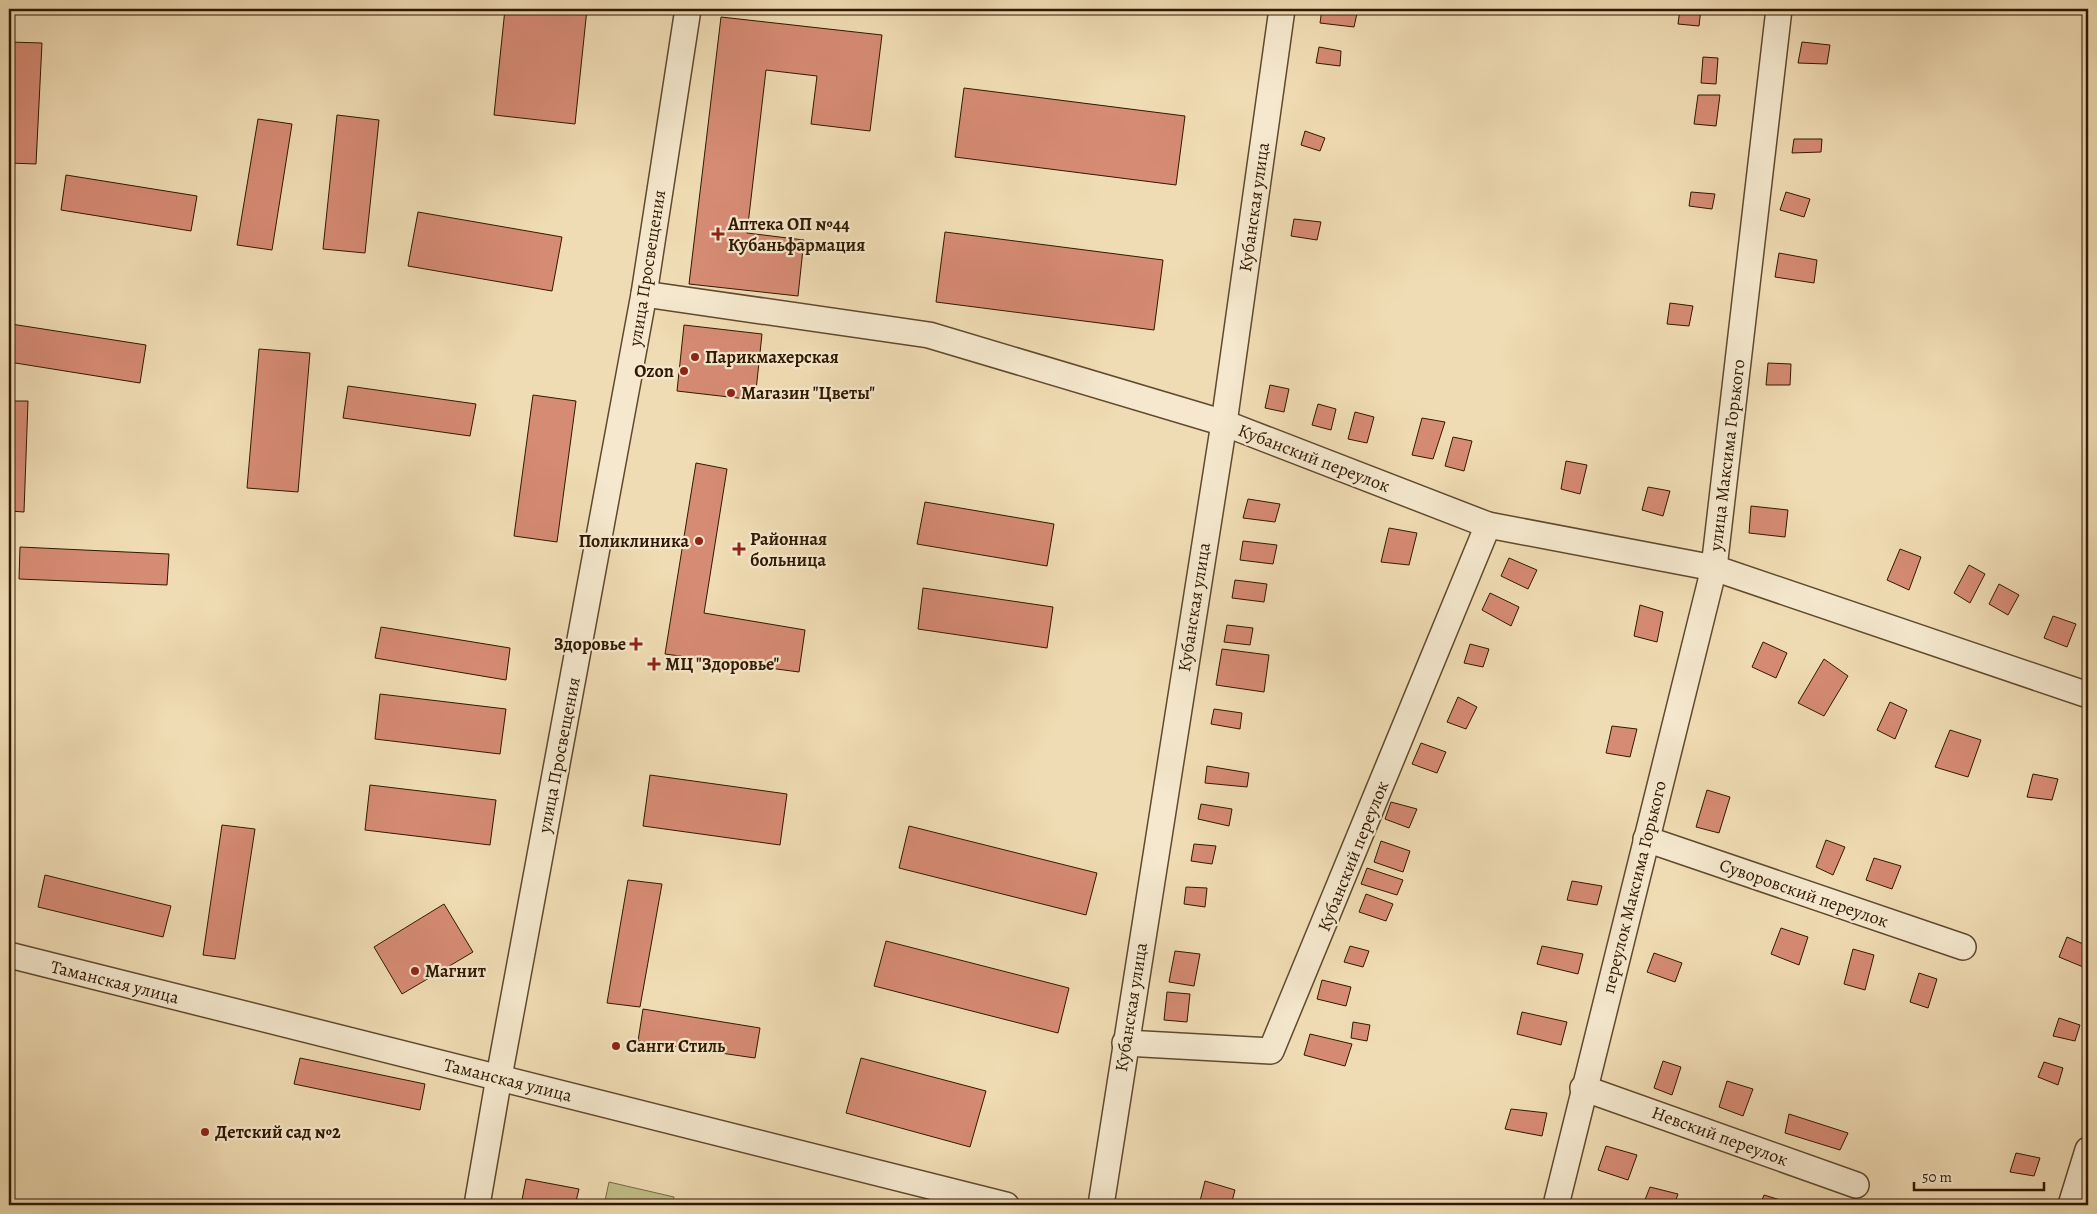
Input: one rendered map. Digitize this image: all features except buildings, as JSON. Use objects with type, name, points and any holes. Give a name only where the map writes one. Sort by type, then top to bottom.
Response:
[{"type":"street","name":"улица Просвещения","points":[[477,1205],[644,294],[688,9]]},
{"type":"street","name":"Кубанская улица","points":[[1101,1205],[1224,423],[1282,9]]},
{"type":"street","name":"улица Максима Горького","points":[[1779,9],[1714,568],[2088,696]]},
{"type":"street","name":"Кубанский переулок","points":[[644,294],[929,335],[1224,423],[1488,525],[1714,568]]},
{"type":"street","name":"Кубанский переулок","points":[[1125,1043],[1271,1052],[1488,525]]},
{"type":"street","name":"переулок Максима Горького","points":[[1556,1205],[1714,568]]},
{"type":"street","name":"Суворовский переулок","points":[[1646,839],[1963,947]]},
{"type":"street","name":"Таманская улица","points":[[9,955],[1006,1205]]},
{"type":"street","name":"Невский переулок","points":[[1584,1088],[1856,1185]]},
{"type":"street","points":[[2071,1205],[2088,1150]]},
{"type":"shaded area","points":[[609,1182],[674,1197],[672,1205],[604,1205]]},
{"type":"place","name":"Аптека ОП №44 Кубаньфармация","points":[[718,234]]},
{"type":"place","name":"Парикмахерская","points":[[695,357]]},
{"type":"place","name":"Ozon","points":[[684,371]]},
{"type":"place","name":"Магазин \"Цветы\"","points":[[731,393]]},
{"type":"place","name":"Поликлиника","points":[[699,541]]},
{"type":"place","name":"Районная больница","points":[[739,549]]},
{"type":"place","name":"Здоровье","points":[[636,644]]},
{"type":"place","name":"МЦ \"Здоровье\"","points":[[654,664]]},
{"type":"place","name":"Магнит","points":[[415,971]]},
{"type":"place","name":"Санги Стиль","points":[[616,1046]]},
{"type":"place","name":"Детский сад №2","points":[[205,1132]]}]
